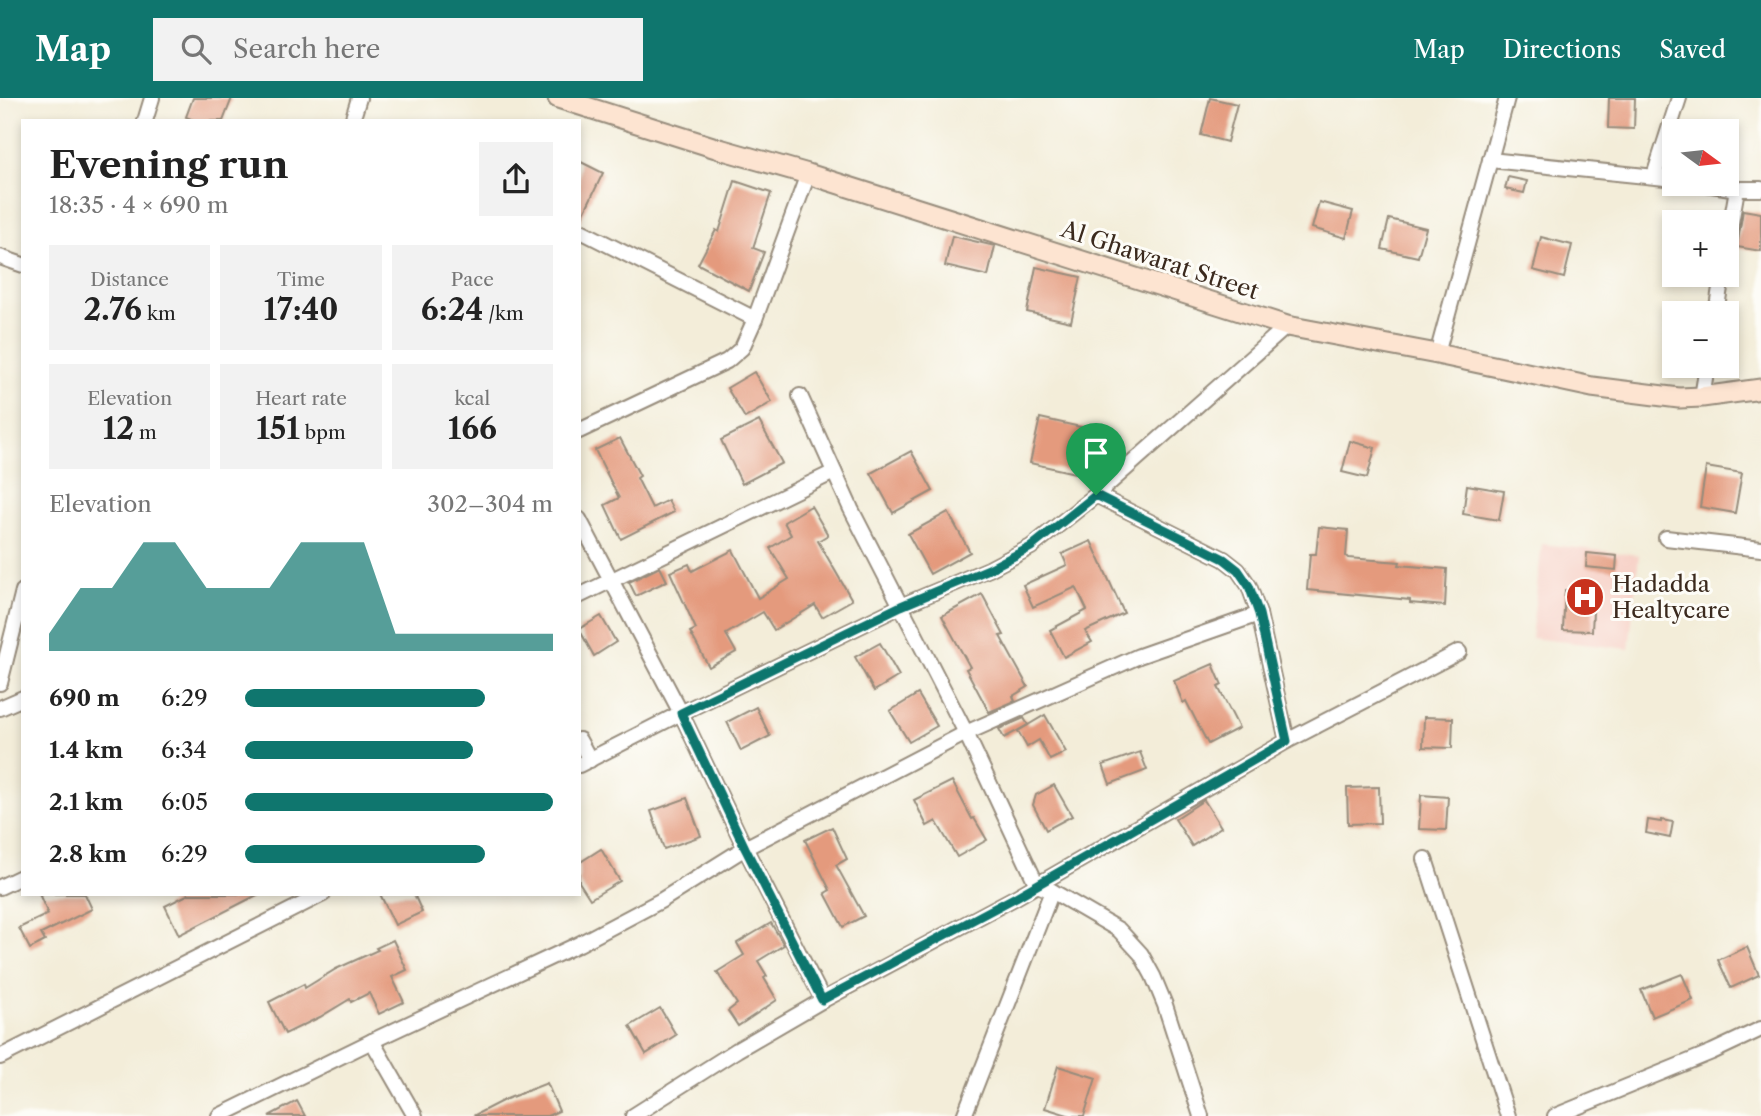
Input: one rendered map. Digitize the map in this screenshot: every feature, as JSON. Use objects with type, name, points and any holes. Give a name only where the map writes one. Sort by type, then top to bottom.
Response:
[{"type":"street","points":[[146,119],[152,98]]},
{"type":"street","points":[[353,119],[359,98]]},
{"type":"street","name":"Al Ghawarat Street","points":[[558,98],[1287,326],[1592,387],[1679,398],[1761,389]]},
{"type":"street","points":[[1437,354],[1507,98]]},
{"type":"street","points":[[1654,176],[1679,98]]},
{"type":"street","points":[[1490,160],[1662,177]]},
{"type":"street","points":[[581,431],[727,362],[742,348],[808,174]]},
{"type":"street","points":[[1740,188],[1761,189]]},
{"type":"street","points":[[581,231],[755,319]]},
{"type":"street","points":[[0,257],[21,264]]},
{"type":"street","points":[[584,763],[901,606],[989,569],[1031,547],[1096,495],[1287,326]]},
{"type":"street","points":[[1702,397],[1705,378]]},
{"type":"street","points":[[800,396],[851,509],[966,733],[1037,885],[1119,930],[1141,954],[1165,1005],[1201,1116]]},
{"type":"street","points":[[581,595],[834,472]]},
{"type":"street","points":[[1096,495],[1224,559],[1238,570],[1249,586],[1259,614],[1287,741]]},
{"type":"street","points":[[581,523],[681,713],[822,1000]]},
{"type":"street","points":[[1666,538],[1761,549]]},
{"type":"street","points":[[0,683],[21,599]]},
{"type":"street","points":[[219,1116],[579,944],[662,900],[745,848],[966,733],[1139,656],[1259,614]]},
{"type":"street","points":[[633,1116],[822,1000],[1037,885],[1287,741],[1459,652]]},
{"type":"street","points":[[0,708],[21,699]]},
{"type":"street","points":[[1424,859],[1508,1116]]},
{"type":"street","points":[[0,887],[21,877]]},
{"type":"street","points":[[964,1116],[1052,891]]},
{"type":"street","points":[[0,1057],[319,896]]},
{"type":"street","points":[[1555,1116],[1712,1052],[1761,1029]]},
{"type":"street","points":[[372,1041],[415,1116]]},
{"type":"shaded area","name":"Hadadda Healtycare","points":[[1542,544],[1639,555],[1629,649],[1531,638]]},
{"type":"building","points":[[193,98],[232,98],[224,119],[186,117]]},
{"type":"building","points":[[1210,98],[1237,104],[1227,142],[1201,135]]},
{"type":"building","points":[[1609,98],[1635,98],[1634,129],[1608,128]]},
{"type":"building","points":[[581,162],[603,173],[581,219]]},
{"type":"building","points":[[1508,177],[1527,181],[1524,193],[1505,189]]},
{"type":"building","points":[[735,181],[771,193],[753,248],[764,252],[749,291],[698,264],[716,230],[719,232]]},
{"type":"building","points":[[1319,202],[1353,211],[1346,238],[1312,228]]},
{"type":"building","points":[[1743,210],[1761,213],[1761,251],[1739,247]]},
{"type":"building","points":[[1389,219],[1426,228],[1418,257],[1382,249]]},
{"type":"building","points":[[952,236],[995,246],[988,276],[945,266]]},
{"type":"building","points":[[1541,237],[1572,245],[1564,278],[1533,270]]},
{"type":"building","points":[[1036,267],[1081,277],[1071,322],[1027,312]]},
{"type":"building","points":[[754,372],[772,402],[745,418],[727,388]]},
{"type":"building","points":[[1040,418],[1085,428],[1075,473],[1030,463]]},
{"type":"building","points":[[759,421],[782,463],[742,484],[721,440]]},
{"type":"building","points":[[620,438],[640,476],[637,478],[652,508],[668,500],[674,512],[621,539],[605,505],[619,498],[595,450]]},
{"type":"building","points":[[1350,441],[1375,448],[1367,478],[1342,472]]},
{"type":"building","points":[[911,451],[933,491],[893,513],[871,473]]},
{"type":"building","points":[[1706,467],[1742,473],[1735,513],[1700,507]]},
{"type":"building","points":[[1467,485],[1504,491],[1499,520],[1463,514]]},
{"type":"building","points":[[811,506],[828,535],[818,541],[852,600],[822,617],[815,605],[774,630],[763,612],[726,634],[736,652],[709,667],[690,632],[696,629],[670,572],[689,564],[692,571],[733,550],[758,598],[789,579],[770,548],[791,535],[784,522]]},
{"type":"building","points":[[948,512],[970,552],[930,574],[908,534]]},
{"type":"building","points":[[1319,527],[1348,530],[1348,558],[1447,569],[1445,606],[1307,590],[1310,554],[1316,554]]},
{"type":"building","points":[[1091,541],[1124,613],[1085,631],[1092,642],[1064,657],[1050,630],[1087,610],[1076,587],[1033,607],[1023,585],[1067,565],[1062,554]]},
{"type":"building","points":[[1587,553],[1617,556],[1616,570],[1586,567]]},
{"type":"building","points":[[660,567],[667,581],[636,596],[629,582]]},
{"type":"building","points":[[1565,590],[1594,592],[1592,631],[1563,630]]},
{"type":"building","points":[[982,594],[1004,635],[1000,636],[1028,687],[1013,696],[1015,701],[989,712],[966,669],[970,667],[942,616]]},
{"type":"building","points":[[601,616],[616,642],[594,656],[581,628]]},
{"type":"building","points":[[880,643],[899,676],[874,691],[855,657]]},
{"type":"building","points":[[1213,664],[1222,685],[1218,687],[1239,728],[1208,744],[1186,701],[1183,703],[1174,681]]},
{"type":"building","points":[[918,694],[937,726],[909,742],[890,711]]},
{"type":"building","points":[[756,707],[770,736],[741,751],[727,722]]},
{"type":"building","points":[[1045,715],[1066,752],[1050,760],[1039,740],[1027,747],[1018,731]]},
{"type":"building","points":[[1424,717],[1453,718],[1452,748],[1423,747]]},
{"type":"building","points":[[1024,718],[1028,725],[1004,738],[999,729]]},
{"type":"building","points":[[1140,752],[1147,770],[1110,784],[1103,765]]},
{"type":"building","points":[[952,781],[972,819],[974,818],[987,840],[957,857],[936,821],[927,826],[914,800]]},
{"type":"building","points":[[1054,785],[1072,816],[1046,830],[1033,805],[1036,795]]},
{"type":"building","points":[[1379,787],[1380,823],[1348,824],[1347,788]]},
{"type":"building","points":[[1421,795],[1448,797],[1446,830],[1419,829]]},
{"type":"building","points":[[687,798],[701,836],[664,849],[651,811]]},
{"type":"building","points":[[1204,800],[1221,827],[1192,846],[1175,819]]},
{"type":"building","points":[[1648,820],[1673,822],[1670,838],[1646,833]]},
{"type":"building","points":[[832,827],[847,859],[836,865],[864,916],[843,927],[825,893],[830,890],[805,840]]},
{"type":"building","points":[[601,849],[620,881],[590,899],[581,885],[581,862]]},
{"type":"building","points":[[40,896],[86,896],[92,909],[41,934],[45,941],[30,949],[19,928],[48,914]]},
{"type":"building","points":[[185,896],[255,896],[179,935],[165,906]]},
{"type":"building","points":[[381,896],[415,896],[422,912],[395,925]]},
{"type":"building","points":[[771,923],[784,945],[758,961],[777,1000],[738,1026],[728,1011],[737,1004],[717,972],[744,955],[737,943]]},
{"type":"building","points":[[393,940],[407,970],[392,977],[404,1002],[379,1014],[369,993],[351,1002],[350,999],[285,1034],[269,1002],[304,984],[305,988]]},
{"type":"building","points":[[1747,947],[1759,975],[1731,988],[1718,960]]},
{"type":"building","points":[[1682,974],[1693,1000],[1652,1017],[1641,990]]},
{"type":"building","points":[[660,1008],[676,1035],[646,1054],[630,1026]]},
{"type":"building","points":[[1058,1066],[1096,1078],[1084,1116],[1071,1116],[1045,1108]]},
{"type":"building","points":[[547,1083],[559,1111],[547,1116],[473,1116],[504,1100]]},
{"type":"building","points":[[297,1101],[305,1116],[269,1116]]},
{"type":"place","name":"Hadadda Healtycare","points":[[1585,597]]},
{"type":"route","points":[[1096,495],[1224,559],[1238,570],[1249,586],[1259,614],[1287,741],[1016,897],[822,1000],[681,713],[901,606],[989,569],[1031,547],[1096,495]]}]
